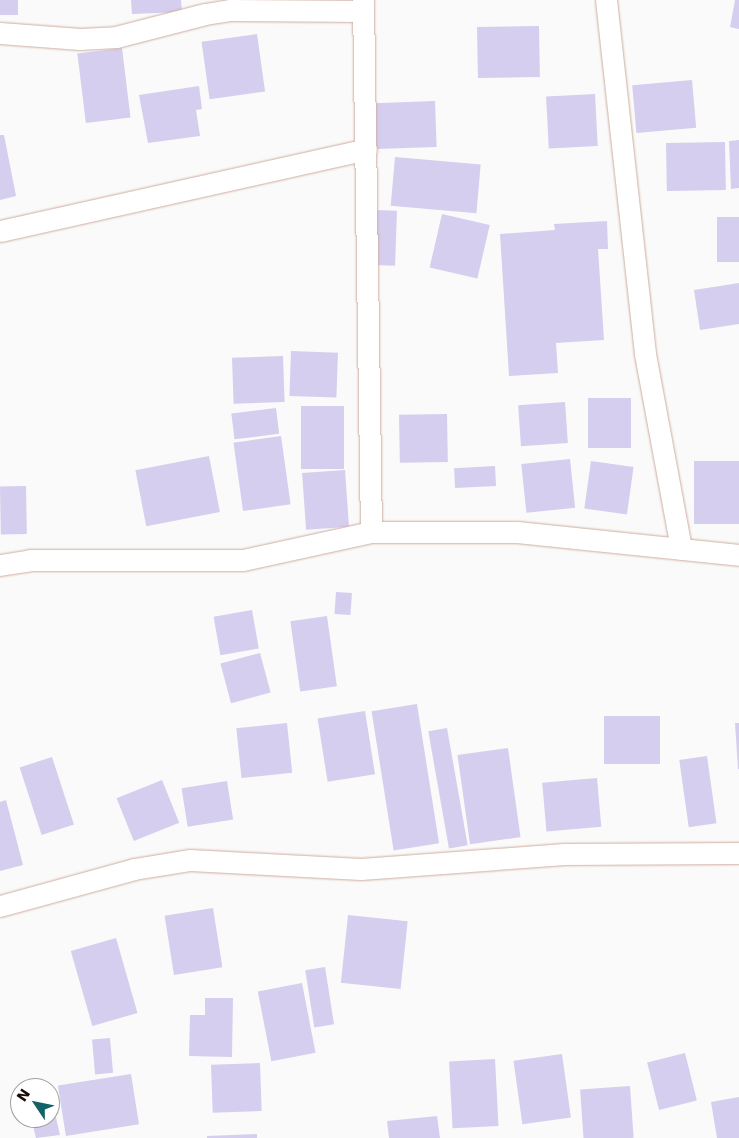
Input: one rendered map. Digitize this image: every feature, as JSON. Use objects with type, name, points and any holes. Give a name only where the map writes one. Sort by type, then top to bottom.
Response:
[{"type":"street","points":[[606,0],[645,354],[680,549]]},
{"type":"street","points":[[0,34],[80,39],[116,37],[205,14],[231,10],[363,5],[371,532]]},
{"type":"street","points":[[0,231],[366,149]]},
{"type":"street","points":[[0,565],[30,560],[243,560],[371,532],[517,532],[739,555]]},
{"type":"street","points":[[0,906],[134,869],[190,860],[362,869],[564,854],[739,853]]},
{"type":"building","points":[[0,0],[18,0],[18,15],[0,15]]},
{"type":"building","points":[[131,0],[181,0],[182,12],[132,14]]},
{"type":"building","points":[[735,0],[739,0],[739,29],[730,27]]},
{"type":"building","points":[[539,26],[540,77],[478,78],[477,27]]},
{"type":"building","points":[[257,34],[265,91],[210,99],[202,42]]},
{"type":"building","points":[[122,48],[131,117],[86,123],[77,53]]},
{"type":"building","points":[[692,80],[696,128],[636,133],[632,85]]},
{"type":"building","points":[[199,86],[202,109],[196,110],[200,136],[148,143],[139,95]]},
{"type":"building","points":[[595,94],[598,146],[549,148],[546,97]]},
{"type":"building","points":[[435,101],[437,147],[376,149],[374,103]]},
{"type":"building","points":[[0,135],[4,135],[16,196],[0,200]]},
{"type":"building","points":[[739,140],[739,188],[731,189],[729,141]]},
{"type":"building","points":[[725,142],[726,190],[667,191],[666,143]]},
{"type":"building","points":[[395,157],[481,164],[476,213],[391,206]]},
{"type":"building","points":[[374,210],[397,211],[395,266],[372,265]]},
{"type":"building","points":[[442,214],[490,225],[477,279],[430,268]]},
{"type":"building","points":[[717,217],[739,217],[739,262],[717,262]]},
{"type":"building","points":[[607,221],[608,249],[598,249],[604,340],[556,343],[558,373],[509,376],[500,234],[555,230],[554,224]]},
{"type":"building","points":[[739,283],[739,324],[700,330],[694,290]]},
{"type":"building","points":[[291,351],[338,353],[336,398],[289,396]]},
{"type":"building","points":[[283,356],[285,402],[234,404],[232,358]]},
{"type":"building","points":[[588,398],[631,398],[631,448],[588,448]]},
{"type":"building","points":[[565,402],[568,443],[521,446],[518,405]]},
{"type":"building","points":[[301,406],[344,406],[344,469],[301,469]]},
{"type":"building","points":[[276,408],[279,434],[235,439],[231,413]]},
{"type":"building","points":[[447,414],[448,462],[400,463],[399,415]]},
{"type":"building","points":[[281,436],[291,504],[243,511],[233,443]]},
{"type":"building","points":[[209,456],[220,512],[146,526],[135,470]]},
{"type":"building","points":[[570,459],[575,508],[526,513],[521,464]]},
{"type":"building","points":[[591,461],[634,467],[627,515],[584,509]]},
{"type":"building","points":[[694,461],[739,461],[739,524],[694,524]]},
{"type":"building","points":[[495,466],[496,486],[455,488],[454,468]]},
{"type":"building","points":[[345,470],[349,527],[306,530],[302,473]]},
{"type":"building","points":[[0,486],[26,486],[27,534],[1,534]]},
{"type":"building","points":[[336,592],[352,593],[350,615],[334,614]]},
{"type":"building","points":[[252,610],[259,648],[220,655],[214,617]]},
{"type":"building","points":[[327,616],[337,686],[300,691],[290,621]]},
{"type":"building","points":[[260,653],[271,693],[231,703],[220,664]]},
{"type":"building","points":[[417,704],[439,843],[394,850],[372,711]]},
{"type":"building","points":[[365,711],[375,774],[328,782],[318,719]]},
{"type":"building","points":[[604,716],[660,716],[660,764],[604,764]]},
{"type":"building","points":[[287,723],[292,773],[242,778],[236,728]]},
{"type":"building","points":[[735,723],[739,723],[739,769],[738,769]]},
{"type":"building","points":[[447,728],[468,845],[449,848],[428,731]]},
{"type":"building","points":[[508,748],[521,837],[470,844],[457,755]]},
{"type":"building","points":[[707,756],[716,823],[689,827],[679,760]]},
{"type":"building","points":[[52,757],[74,825],[42,835],[20,768]]},
{"type":"building","points":[[597,778],[601,827],[546,832],[542,783]]},
{"type":"building","points":[[162,780],[179,823],[134,841],[117,798]]},
{"type":"building","points":[[227,781],[233,820],[188,827],[182,788]]},
{"type":"building","points":[[6,800],[23,865],[0,871],[0,802]]},
{"type":"building","points":[[213,908],[222,967],[174,975],[165,916]]},
{"type":"building","points":[[348,915],[408,921],[401,989],[341,983]]},
{"type":"building","points":[[116,938],[137,1013],[92,1026],[71,951]]},
{"type":"building","points":[[325,967],[334,1024],[314,1027],[305,970]]},
{"type":"building","points":[[302,983],[316,1053],[271,1061],[258,992]]},
{"type":"building","points":[[205,998],[233,998],[232,1057],[189,1056],[190,1015],[205,1015]]},
{"type":"building","points":[[110,1038],[113,1073],[95,1074],[92,1040]]},
{"type":"building","points":[[685,1053],[697,1101],[659,1110],[647,1062]]},
{"type":"building","points":[[562,1054],[571,1117],[522,1124],[513,1061]]},
{"type":"building","points":[[495,1059],[499,1126],[453,1128],[449,1061]]},
{"type":"building","points":[[260,1063],[262,1111],[213,1113],[211,1065]]},
{"type":"building","points":[[131,1074],[139,1124],[66,1136],[60,1099],[60,1085]]},
{"type":"building","points":[[630,1086],[634,1138],[584,1138],[580,1089]]},
{"type":"building","points":[[739,1097],[739,1138],[717,1138],[711,1102]]},
{"type":"building","points":[[437,1116],[440,1138],[389,1138],[387,1121]]},
{"type":"building","points":[[34,1128],[58,1128],[60,1135],[36,1138]]},
{"type":"building","points":[[257,1134],[257,1138],[207,1138],[207,1136]]}]
